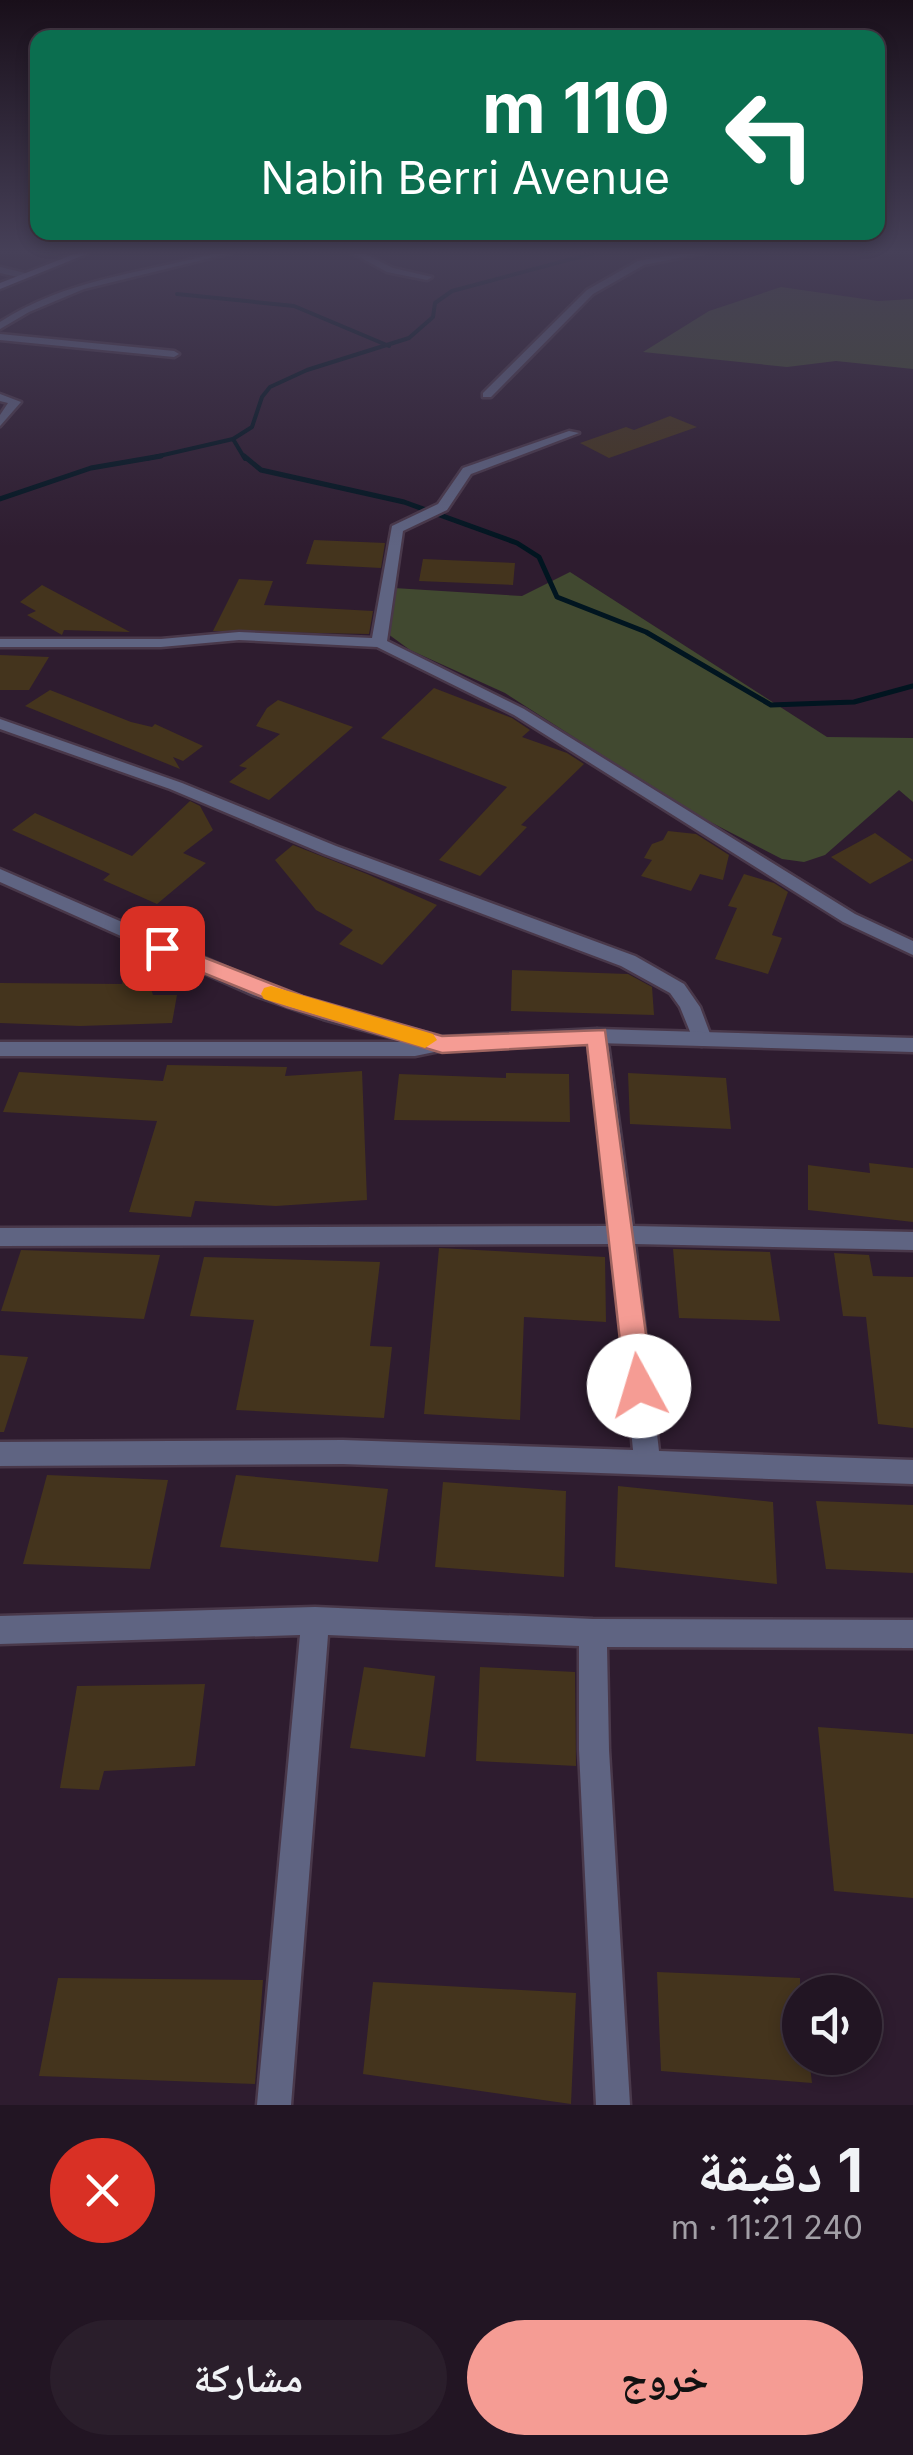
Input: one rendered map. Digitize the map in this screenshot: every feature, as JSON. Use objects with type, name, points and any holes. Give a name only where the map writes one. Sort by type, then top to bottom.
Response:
[{"type":"street","points":[[147,351],[174,354]]},
{"type":"street","points":[[487,394],[530,351]]},
{"type":"street","points":[[0,397],[15,402],[0,423]]},
{"type":"street","points":[[380,643],[395,533],[437,511],[467,471],[573,434]]},
{"type":"street","points":[[0,644],[161,643],[239,636],[380,643],[519,712],[808,893],[913,949]]},
{"type":"street","points":[[0,724],[176,786],[330,850],[628,961],[675,984],[688,997],[702,1039]]},
{"type":"street","points":[[0,875],[260,990],[330,1014],[442,1044]]},
{"type":"street","points":[[597,1036],[624,1234],[647,1462]]},
{"type":"street","points":[[0,1049],[416,1049],[442,1044],[597,1036],[913,1045]]},
{"type":"street","points":[[0,1237],[723,1234],[913,1241]]},
{"type":"street","points":[[0,1454],[343,1452],[913,1472]]},
{"type":"street","points":[[274,2105],[315,1621]]},
{"type":"street","points":[[0,1630],[315,1621],[594,1633],[913,1634]]},
{"type":"street","points":[[594,1633],[594,1750],[612,2105]]},
{"type":"green space","points":[[913,351],[913,369],[836,361],[787,367],[643,352]]},
{"type":"green space","points":[[570,572],[827,737],[913,738],[913,802],[899,790],[825,855],[804,862],[782,859],[689,811],[505,693],[410,650],[388,634],[394,588],[522,596]]},
{"type":"building","points":[[670,416],[697,427],[609,458],[580,443],[626,427],[634,430]]},
{"type":"building","points":[[314,540],[385,543],[381,568],[306,564]]},
{"type":"building","points":[[423,559],[515,563],[513,585],[419,581]]},
{"type":"building","points":[[239,579],[273,581],[264,605],[373,611],[369,634],[213,631]]},
{"type":"building","points":[[42,585],[130,632],[64,630],[62,635],[27,615],[36,611],[20,602]]},
{"type":"building","points":[[0,655],[49,657],[29,690],[0,690]]},
{"type":"building","points":[[434,688],[512,718],[530,730],[522,737],[567,753],[584,764],[521,825],[527,827],[480,876],[439,860],[507,787],[381,738]]},
{"type":"building","points":[[50,690],[131,722],[152,727],[155,724],[203,746],[183,761],[173,757],[180,769],[25,706]]},
{"type":"building","points":[[278,700],[353,727],[269,800],[229,782],[247,768],[239,766],[280,734],[256,726],[267,708]]},
{"type":"building","points":[[190,801],[200,806],[213,830],[183,853],[206,863],[157,904],[103,880],[110,874],[12,830],[35,813],[132,856]]},
{"type":"building","points":[[668,831],[696,834],[729,855],[723,880],[700,874],[691,891],[641,876],[652,860],[644,858],[652,844],[663,840]]},
{"type":"building","points":[[875,833],[913,860],[870,884],[831,857]]},
{"type":"building","points":[[293,845],[437,905],[382,965],[339,944],[353,930],[316,910],[275,860]]},
{"type":"building","points":[[744,874],[774,883],[788,892],[772,935],[782,938],[768,974],[715,959],[737,908],[728,906]]},
{"type":"building","points":[[512,970],[628,974],[652,987],[654,1015],[511,1011]]},
{"type":"building","points":[[124,973],[150,986],[153,995],[177,995],[172,1023],[0,1023],[0,983],[122,984]]},
{"type":"building","points":[[167,1065],[287,1067],[285,1076],[362,1071],[367,1200],[276,1206],[195,1201],[191,1217],[129,1212],[157,1121],[3,1112],[19,1072],[163,1081]]},
{"type":"building","points":[[506,1073],[569,1074],[570,1122],[394,1120],[399,1074],[506,1078]]},
{"type":"building","points":[[628,1073],[726,1078],[731,1129],[630,1124]]},
{"type":"building","points":[[869,1163],[913,1168],[913,1222],[808,1210],[808,1165],[870,1173]]},
{"type":"building","points":[[439,1248],[605,1257],[606,1322],[524,1317],[520,1420],[424,1414]]},
{"type":"building","points":[[673,1249],[770,1252],[780,1321],[679,1318]]},
{"type":"building","points":[[21,1250],[160,1255],[144,1319],[1,1311]]},
{"type":"building","points":[[834,1253],[869,1255],[873,1276],[913,1277],[913,1428],[878,1424],[866,1317],[843,1316]]},
{"type":"building","points":[[204,1257],[380,1262],[370,1346],[392,1347],[384,1418],[236,1410],[254,1320],[190,1316]]},
{"type":"building","points":[[0,1355],[28,1357],[4,1432],[0,1432]]},
{"type":"building","points":[[47,1475],[168,1480],[150,1569],[23,1564]]},
{"type":"building","points":[[236,1475],[388,1489],[378,1562],[220,1547]]},
{"type":"building","points":[[443,1482],[566,1491],[564,1577],[435,1567]]},
{"type":"building","points":[[618,1486],[773,1502],[777,1584],[615,1567]]},
{"type":"building","points":[[816,1501],[913,1505],[913,1573],[826,1569]]},
{"type":"building","points":[[364,1667],[435,1676],[425,1757],[350,1748]]},
{"type":"building","points":[[480,1667],[575,1672],[576,1766],[476,1761]]},
{"type":"building","points":[[205,1684],[195,1766],[104,1771],[99,1790],[60,1788],[77,1686]]},
{"type":"building","points":[[818,1727],[913,1734],[913,1898],[834,1891]]},
{"type":"building","points":[[657,1972],[782,1977],[782,2075],[811,2075],[812,2083],[661,2071]]},
{"type":"building","points":[[58,1978],[263,1980],[255,2084],[39,2076]]},
{"type":"building","points":[[373,1982],[576,1993],[571,2104],[363,2074]]},
{"type":"waterway","points":[[233,439],[252,427],[262,397],[270,387],[307,370],[367,351]]},
{"type":"waterway","points":[[153,457],[233,439]]},
{"type":"waterway","points":[[233,439],[245,459]]},
{"type":"waterway","points":[[153,457],[161,456]]},
{"type":"waterway","points":[[244,456],[261,470],[404,502],[517,543],[539,557],[557,597],[646,632],[771,705],[854,702],[913,686]]},
{"type":"waterway","points":[[0,499],[91,468],[153,457]]},
{"type":"waterway","points":[[146,459],[153,457]]},
{"type":"slow traffic","points":[[271,994],[425,1040]]},
{"type":"route","points":[[162,948],[260,990],[330,1014],[442,1044],[597,1036],[624,1234],[639,1386]]}]
